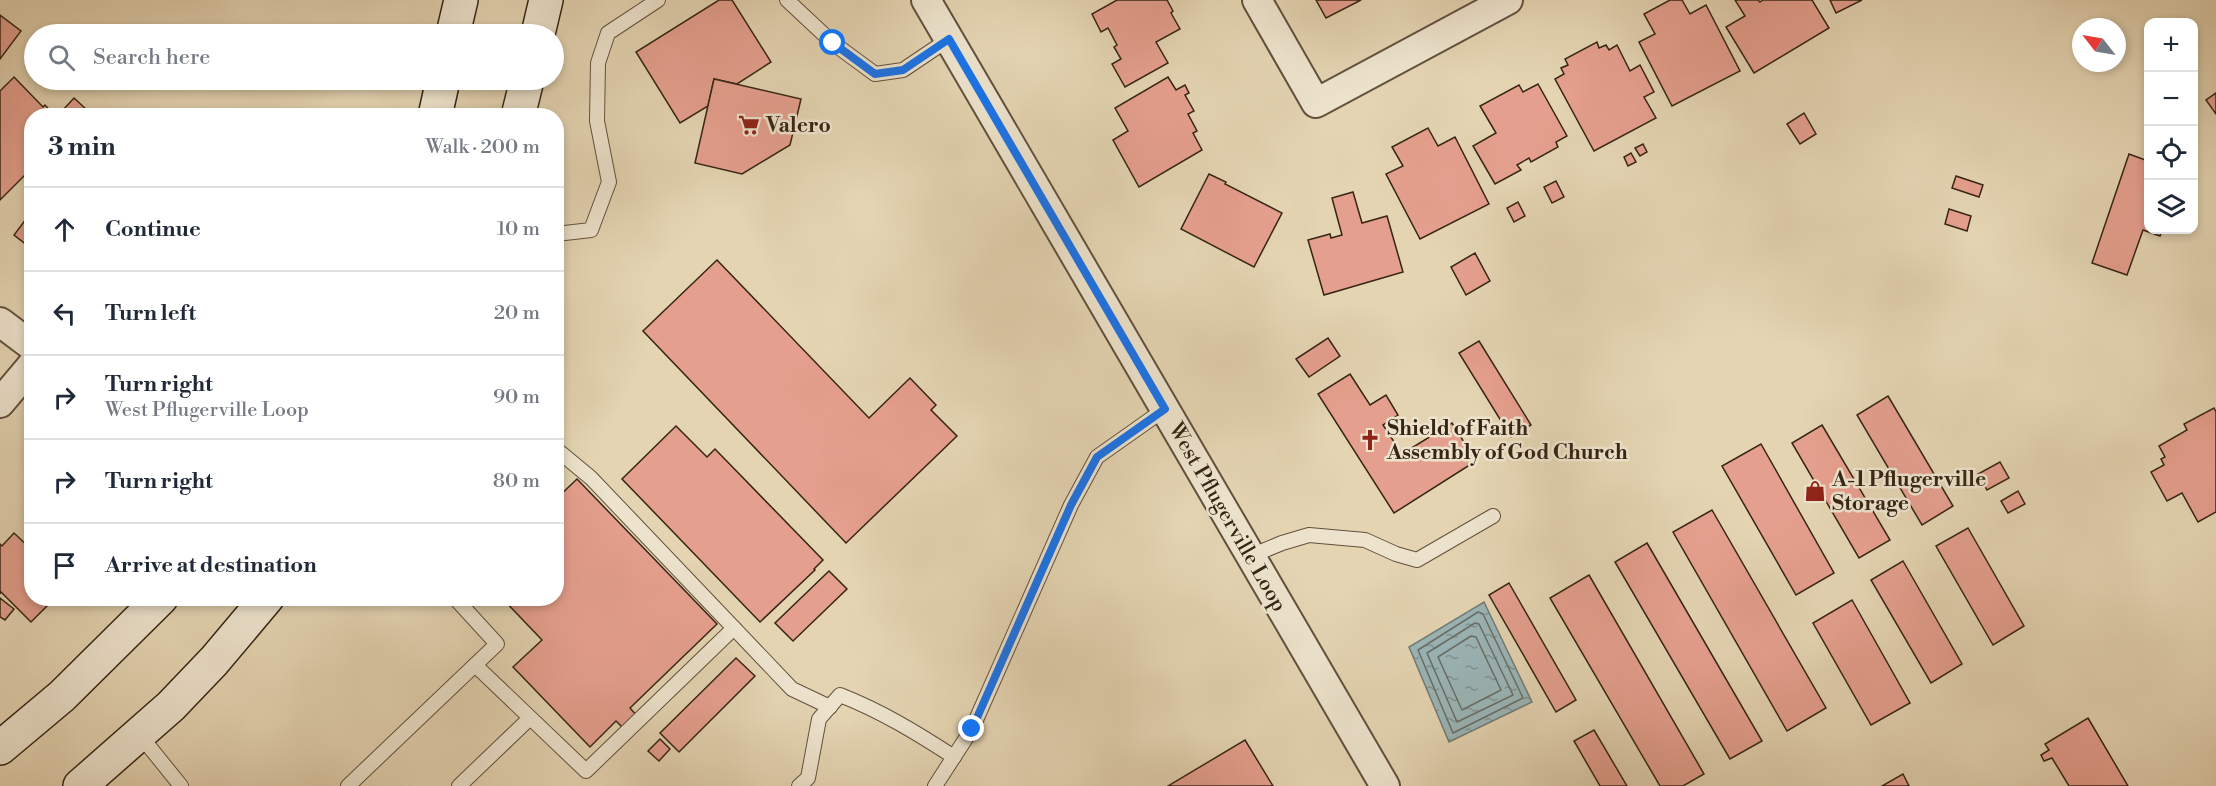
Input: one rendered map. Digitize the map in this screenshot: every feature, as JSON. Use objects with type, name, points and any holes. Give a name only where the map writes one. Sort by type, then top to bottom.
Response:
[{"type":"main road","points":[[455,24],[461,0]]},
{"type":"main road","points":[[540,24],[546,0]]},
{"type":"main road","points":[[437,108],[441,90]]},
{"type":"main road","points":[[520,108],[524,90]]},
{"type":"main road","points":[[0,748],[63,696],[153,606]]},
{"type":"main road","points":[[80,786],[139,735],[214,661],[260,606]]},
{"type":"street","name":"West Pflugerville Loop","points":[[926,0],[1385,786]]},
{"type":"street","points":[[1257,0],[1316,103],[1508,0]]},
{"type":"street","points":[[0,322],[24,340]]},
{"type":"street","points":[[0,403],[24,374]]},
{"type":"lane","points":[[564,233],[591,230],[609,182],[597,121],[598,63],[608,33],[657,0]]},
{"type":"lane","points":[[787,0],[833,43],[875,74],[903,70],[949,39]]},
{"type":"lane","points":[[935,786],[972,729],[1071,505],[1097,457],[1165,409]]},
{"type":"lane","points":[[564,456],[591,478],[792,689],[830,707]]},
{"type":"lane","points":[[1251,556],[1282,543],[1318,536],[1365,540],[1396,554],[1417,560],[1493,516]]},
{"type":"lane","points":[[348,786],[496,644],[462,606]]},
{"type":"lane","points":[[475,665],[586,771],[734,628]]},
{"type":"lane","points":[[799,786],[808,778],[819,719],[840,695],[866,705],[912,730],[954,757]]},
{"type":"lane","points":[[459,786],[530,718]]},
{"type":"lane","points":[[139,735],[181,786]]},
{"type":"water","points":[[1484,602],[1532,702],[1449,742],[1409,647]]},
{"type":"building","name":"Valero","points":[[719,0],[732,0],[771,62],[737,84],[714,79],[708,106],[680,123],[636,52]]},
{"type":"building","points":[[1117,0],[1167,0],[1180,29],[1156,42],[1168,63],[1125,87],[1112,64],[1121,59],[1114,47],[1117,45],[1108,28],[1101,32],[1092,14]]},
{"type":"building","points":[[1316,0],[1361,0],[1326,18]]},
{"type":"building","points":[[1670,0],[1682,0],[1690,14],[1706,5],[1740,71],[1672,106],[1639,42],[1655,34],[1644,14]]},
{"type":"building","points":[[1735,0],[1758,0],[1760,2],[1763,0],[1812,0],[1829,28],[1754,73],[1726,27],[1745,16]]},
{"type":"building","points":[[1830,0],[1862,0],[1836,13]]},
{"type":"building","points":[[0,15],[21,31],[0,59]]},
{"type":"building","points":[[1597,42],[1599,48],[1606,45],[1609,50],[1617,45],[1630,71],[1640,65],[1654,92],[1644,97],[1656,118],[1594,151],[1555,79],[1564,74],[1561,68],[1568,65],[1565,59]]},
{"type":"building","points":[[14,77],[24,90],[43,107],[45,105],[48,108],[24,108],[24,176],[0,200],[0,91]]},
{"type":"building","points":[[1168,77],[1176,90],[1185,85],[1189,93],[1185,95],[1194,111],[1188,114],[1197,131],[1193,133],[1202,150],[1139,187],[1113,140],[1128,131],[1115,108]]},
{"type":"building","name":"Valero","points":[[714,79],[801,99],[790,145],[742,174],[695,163]]},
{"type":"building","points":[[1538,84],[1567,136],[1556,142],[1558,147],[1531,162],[1529,158],[1517,165],[1521,170],[1495,184],[1473,146],[1496,133],[1480,106],[1519,85],[1523,92]]},
{"type":"building","points":[[2216,93],[2216,114],[2206,100]]},
{"type":"building","points":[[74,98],[85,108],[65,108]]},
{"type":"building","points":[[1804,113],[1816,134],[1800,144],[1787,124]]},
{"type":"building","points":[[1428,128],[1438,146],[1455,137],[1489,204],[1420,239],[1386,174],[1403,166],[1392,147]]},
{"type":"building","points":[[1643,144],[1647,152],[1640,156],[1635,148]]},
{"type":"building","points":[[1631,153],[1636,162],[1628,166],[1624,157]]},
{"type":"building","points":[[2129,154],[2144,160],[2144,230],[2127,275],[2092,263]]},
{"type":"building","points":[[1209,174],[1282,213],[1254,267],[1181,229]]},
{"type":"building","points":[[1956,176],[1983,185],[1979,197],[1952,188]]},
{"type":"building","points":[[1556,181],[1564,197],[1552,203],[1544,187]]},
{"type":"building","points":[[1353,192],[1362,223],[1387,216],[1403,272],[1324,295],[1308,240],[1330,234],[1331,238],[1342,235],[1332,198]]},
{"type":"building","points":[[1518,202],[1525,216],[1514,222],[1507,208]]},
{"type":"building","points":[[1949,209],[1971,216],[1967,231],[1945,224]]},
{"type":"building","points":[[24,222],[24,243],[14,235]]},
{"type":"building","points":[[1475,253],[1490,281],[1466,295],[1451,267]]},
{"type":"building","points":[[717,260],[869,418],[910,378],[936,405],[931,410],[957,436],[846,543],[643,331]]},
{"type":"building","points":[[1328,338],[1340,356],[1309,377],[1296,359]]},
{"type":"building","points":[[1479,341],[1531,425],[1511,437],[1459,353]]},
{"type":"building","name":"Shield of Faith Assembly of God Church","points":[[1350,374],[1370,405],[1386,395],[1398,415],[1383,425],[1402,454],[1452,423],[1476,461],[1394,513],[1318,394]]},
{"type":"building","points":[[1888,396],[1953,506],[1922,525],[1857,415]]},
{"type":"building","points":[[2214,408],[2216,412],[2216,512],[2198,522],[2182,493],[2167,501],[2151,472],[2164,465],[2161,459],[2165,457],[2159,446],[2187,430],[2184,424]]},
{"type":"building","points":[[1822,425],[1890,540],[1859,558],[1792,443]]},
{"type":"building","points":[[676,426],[707,457],[715,449],[823,560],[760,622],[622,479]]},
{"type":"building","points":[[1761,444],[1834,573],[1796,595],[1722,466]]},
{"type":"building","points":[[2000,462],[2009,478],[1987,490],[1978,474]]},
{"type":"building","points":[[577,479],[717,624],[630,708],[638,717],[625,730],[616,721],[590,747],[513,667],[542,640],[510,606],[564,606],[564,491]]},
{"type":"building","points":[[2018,491],[2025,504],[2008,513],[2001,501]]},
{"type":"building","points":[[1712,510],[1826,708],[1787,731],[1673,532]]},
{"type":"building","points":[[1968,528],[2024,626],[1993,645],[1936,546]]},
{"type":"building","points":[[14,533],[24,542],[24,606],[47,606],[31,622],[1,592],[0,594],[0,544],[2,546]]},
{"type":"building","points":[[1647,543],[1762,741],[1730,759],[1615,562]]},
{"type":"building","points":[[1903,561],[1962,664],[1931,683],[1871,580]]},
{"type":"building","points":[[829,571],[847,589],[793,641],[775,623]]},
{"type":"building","points":[[1589,575],[1704,774],[1683,786],[1660,786],[1550,598]]},
{"type":"building","points":[[1509,583],[1576,700],[1556,712],[1489,595]]},
{"type":"building","points":[[0,598],[14,609],[5,620],[0,617]]},
{"type":"building","points":[[1852,600],[1910,703],[1871,725],[1813,623]]},
{"type":"building","points":[[736,658],[755,676],[679,752],[660,733]]},
{"type":"building","points":[[2088,718],[2128,786],[2069,786],[2052,758],[2044,761],[2041,755],[2049,750],[2045,744]]},
{"type":"building","points":[[1594,730],[1627,786],[1600,786],[1574,741]]},
{"type":"building","points":[[660,739],[670,749],[659,761],[648,751]]},
{"type":"building","points":[[1245,740],[1273,786],[1168,786]]},
{"type":"building","points":[[1903,774],[1909,786],[1882,786]]},
{"type":"place","name":"Valero","points":[[749,125]]},
{"type":"place","name":"Shield of Faith Assembly of God Church","points":[[1370,440]]},
{"type":"place","name":"A-1 Pflugerville Storage","points":[[1815,491]]},
{"type":"route","points":[[833,43],[875,74],[903,70],[949,39],[1165,409],[1097,457],[1071,505],[972,729]]}]
